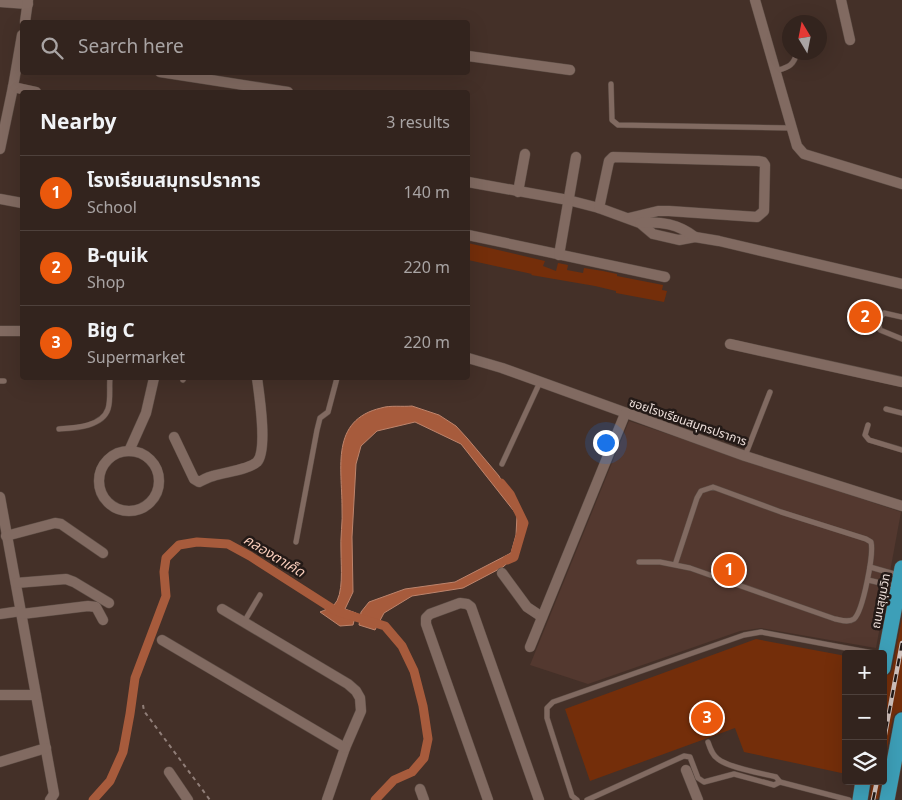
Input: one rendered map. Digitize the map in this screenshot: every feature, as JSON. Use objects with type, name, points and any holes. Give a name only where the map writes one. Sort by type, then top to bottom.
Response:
[{"type":"highway","name":"ถนนสุขุมวิท","points":[[884,650],[900,577]]},
{"type":"highway","points":[[887,800],[902,720]]},
{"type":"highway","points":[[860,800],[862,785]]},
{"type":"street","points":[[755,0],[792,128],[798,146],[804,154],[902,184]]},
{"type":"street","points":[[845,1],[850,40]]},
{"type":"street","points":[[0,2],[28,2],[25,20]]},
{"type":"street","points":[[470,56],[570,70]]},
{"type":"street","points":[[0,146],[20,60]]},
{"type":"street","points":[[196,75],[220,77],[279,90]]},
{"type":"street","points":[[0,93],[20,91]]},
{"type":"street","points":[[518,192],[525,154]]},
{"type":"street","points":[[559,255],[576,157]]},
{"type":"street","points":[[598,208],[609,161],[613,158],[758,161],[763,162],[765,165],[764,211],[758,217],[658,211],[629,218]]},
{"type":"street","points":[[470,182],[568,200],[598,208],[640,223],[659,222],[683,228],[695,237],[812,262],[902,284]]},
{"type":"street","points":[[0,199],[20,203]]},
{"type":"street","points":[[470,235],[665,277]]},
{"type":"street","points":[[0,331],[20,331]]},
{"type":"street","points":[[730,344],[902,382]]},
{"type":"street","name":"ซอยโรงเรียนสมุทรปราการ","points":[[470,359],[745,456],[902,506]]},
{"type":"street","points":[[129,451],[146,413],[154,380]]},
{"type":"street","points":[[174,437],[194,479],[199,482],[214,475],[231,472],[256,462],[260,457],[262,423],[257,380]]},
{"type":"street","points":[[530,647],[625,414]]},
{"type":"street","points":[[129,451],[136,451],[146,456],[154,464],[159,474],[160,485],[156,495],[149,504],[139,509],[128,511],[117,508],[108,502],[102,493],[99,482],[100,471],[106,462],[114,454],[129,451]]},
{"type":"street","points":[[0,497],[54,794],[50,800]]},
{"type":"street","points":[[6,536],[55,523],[61,524],[103,553]]},
{"type":"street","points":[[502,573],[527,607],[542,617]]},
{"type":"street","points":[[16,583],[66,579],[109,603]]},
{"type":"street","points":[[488,800],[426,624],[426,618],[430,614],[460,603],[471,607],[539,800]]},
{"type":"street","points":[[0,614],[88,606],[96,608],[103,620]]},
{"type":"street","points":[[222,609],[348,684],[356,691],[360,698],[361,710],[345,748],[327,800]]},
{"type":"street","points":[[162,640],[345,748]]},
{"type":"street","points":[[0,695],[36,695]]},
{"type":"street","points":[[0,762],[46,748]]},
{"type":"street","points":[[686,770],[698,800]]},
{"type":"street","points":[[169,772],[188,800]]},
{"type":"lane","points":[[775,72],[795,60]]},
{"type":"lane","points":[[611,84],[612,120],[618,125],[792,128]]},
{"type":"lane","points":[[878,320],[884,313],[902,317]]},
{"type":"lane","points":[[867,317],[878,320]]},
{"type":"lane","points":[[878,320],[880,330],[902,339]]},
{"type":"lane","points":[[59,429],[88,426],[104,416],[108,409],[110,380]]},
{"type":"lane","points":[[296,542],[318,424],[320,418],[328,412],[336,380]]},
{"type":"lane","points":[[502,464],[540,382]]},
{"type":"lane","points":[[745,456],[770,392]]},
{"type":"lane","points":[[886,409],[902,413]]},
{"type":"lane","points":[[868,425],[865,435],[869,440],[902,450]]},
{"type":"lane","points":[[639,562],[660,562],[675,565],[690,568],[847,622],[854,619],[858,613],[868,580],[873,548],[871,542],[866,539],[781,512],[713,487],[701,491],[697,498],[675,565]]},
{"type":"lane","points":[[870,567],[900,577]]},
{"type":"lane","points":[[868,580],[900,577]]},
{"type":"lane","points":[[243,623],[260,595]]},
{"type":"lane","points":[[577,800],[572,796],[547,718],[547,708],[553,702],[744,635],[761,632],[845,650]]},
{"type":"lane","points":[[708,742],[713,754],[719,760],[776,777],[780,782],[849,800]]},
{"type":"lane","points":[[586,800],[684,756],[690,757],[701,781],[734,774],[774,785],[780,782]]},
{"type":"path","points":[[143,705],[144,712],[210,800]]},
{"type":"shaded area","points":[[412,406],[439,415],[456,426],[499,476],[518,511],[523,525],[514,557],[503,567],[463,588],[412,596],[384,613],[375,630],[359,625],[361,612],[369,602],[405,589],[455,582],[511,553],[516,535],[517,515],[461,444],[415,422],[377,431],[361,446],[356,464],[352,537],[353,592],[345,609],[356,613],[353,625],[340,626],[320,612],[334,605],[341,588],[341,462],[342,447],[346,434],[353,423],[365,414],[385,407]]},
{"type":"shaded area","points":[[629,421],[901,512],[876,648],[761,628],[740,631],[588,684],[530,665]]},
{"type":"building","points":[[470,243],[545,261],[543,266],[556,271],[558,263],[568,265],[567,270],[583,273],[584,268],[603,271],[617,274],[617,276],[663,285],[662,290],[667,291],[664,302],[470,260]]},
{"type":"building","points":[[902,618],[902,711],[895,714],[893,718],[887,749],[887,675],[892,670]]},
{"type":"building","points":[[756,639],[842,655],[842,773],[744,752],[735,728],[590,781],[565,709]]},
{"type":"building","points":[[872,785],[880,785],[878,799],[870,798]]},
{"type":"waterway","points":[[501,483],[510,494],[524,523],[514,557],[507,560]]},
{"type":"waterway","name":"คลองตาเค็ด","points":[[93,800],[110,781],[123,752],[135,678],[166,596],[164,572],[166,558],[179,545],[197,542],[228,544],[336,611],[385,626],[402,646],[414,671],[423,706],[428,739],[424,758],[412,772],[394,780],[375,800]]},
{"type":"railway","points":[[884,740],[902,643]]},
{"type":"railway","points":[[873,800],[876,785]]},
{"type":"place","name":"B-quik","points":[[865,317]]},
{"type":"place","name":"โรงเรียนสมุทรปราการ","points":[[729,570]]},
{"type":"place","name":"Big C","points":[[707,718]]}]
